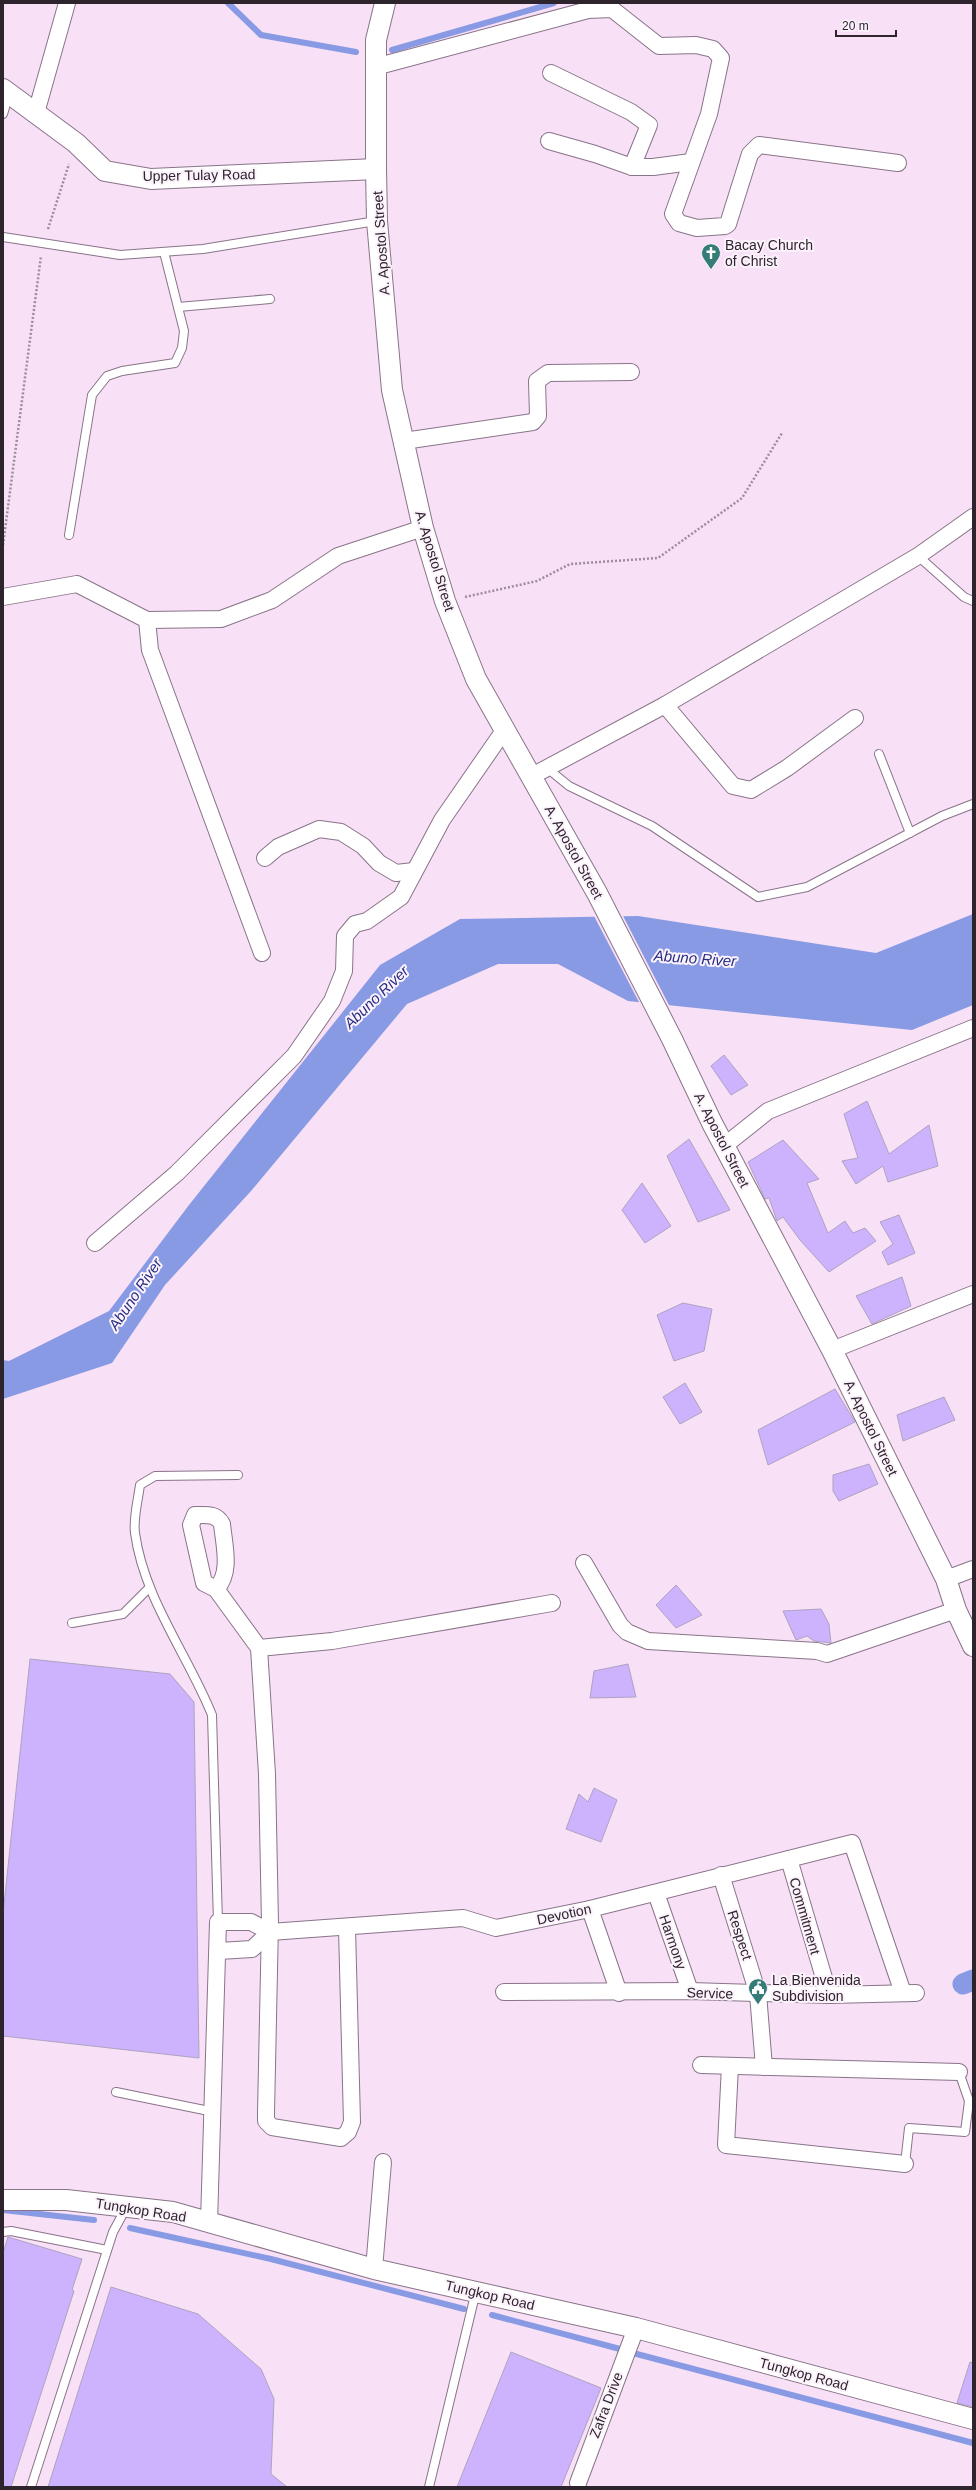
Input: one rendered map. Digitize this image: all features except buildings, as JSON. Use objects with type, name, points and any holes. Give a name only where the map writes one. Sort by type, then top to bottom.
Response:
[{"type":"street","points":[[36,113],[67,3]]},
{"type":"street","name":"A. Apostol Street","points":[[385,3],[375,54],[376,169],[377,221],[392,390],[423,528],[445,601],[476,679],[505,729],[539,772],[597,893],[672,1039],[724,1146],[832,1350],[946,1579],[956,1610],[973,1646]]},
{"type":"street","points":[[375,54],[588,10],[612,9],[659,46],[696,45],[713,49],[721,58],[709,114],[673,214],[679,223],[697,228],[725,226],[728,224],[750,154],[759,145],[898,163]]},
{"type":"street","points":[[551,73],[631,112],[649,125],[632,168]]},
{"type":"street","name":"Upper Tulay Road","points":[[6,91],[76,143],[105,171],[151,179],[376,169]]},
{"type":"street","points":[[549,141],[595,154],[632,168],[691,162]]},
{"type":"street","points":[[404,441],[533,422],[538,416],[537,381],[548,373],[631,372]]},
{"type":"street","points":[[539,772],[665,705],[918,556],[973,517]]},
{"type":"street","points":[[3,597],[77,584],[147,620],[221,619],[272,600],[338,556],[423,528]]},
{"type":"street","points":[[147,620],[150,650],[262,953]]},
{"type":"street","points":[[665,705],[733,786],[750,790],[787,768],[855,718]]},
{"type":"street","points":[[95,1243],[177,1173],[294,1056],[332,1001],[344,971],[345,936],[355,924],[367,921],[401,897],[442,820],[505,729]]},
{"type":"street","points":[[265,858],[278,847],[319,829],[341,832],[363,846],[378,862],[396,873],[414,871]]},
{"type":"street","points":[[724,1146],[768,1111],[973,1028]]},
{"type":"street","points":[[832,1350],[973,1294]]},
{"type":"street","points":[[584,1563],[620,1625],[627,1632],[648,1641],[817,1651],[826,1654],[956,1610]]},
{"type":"street","points":[[946,1579],[973,1569]]},
{"type":"street","points":[[216,1590],[259,1648],[267,1774],[270,1932],[266,2121],[272,2127],[341,2138],[348,2132],[352,2122],[346,1928]]},
{"type":"street","points":[[259,1648],[332,1641],[552,1603]]},
{"type":"street","name":"Devotion","points":[[270,1932],[346,1928],[463,1918],[496,1928],[590,1909],[852,1843],[910,1993]]},
{"type":"street","name":"Commitment","points":[[789,1859],[829,1995]]},
{"type":"street","name":"Respect","points":[[721,1875],[758,1994],[764,2067]]},
{"type":"street","name":"Harmony","points":[[656,1893],[690,1992]]},
{"type":"street","points":[[590,1909],[619,1993]]},
{"type":"street","points":[[209,2223],[219,1951],[218,1922],[252,1922],[270,1932]]},
{"type":"street","points":[[219,1951],[252,1949],[270,1932]]},
{"type":"street","name":"Service","points":[[504,1992],[690,1992],[829,1995],[910,1993]]},
{"type":"street","points":[[701,2066],[959,2072]]},
{"type":"street","points":[[730,2066],[726,2145],[905,2164]]},
{"type":"street","points":[[374,2269],[383,2162]]},
{"type":"street","name":"Tungkop Road","points":[[3,2200],[66,2200],[172,2212],[374,2269],[636,2328],[973,2419]]},
{"type":"street","name":"Zafra Drive","points":[[578,2483],[636,2328]]},
{"type":"lane","points":[[3,114],[6,91]]},
{"type":"lane","points":[[3,237],[43,245],[120,255],[203,248],[377,221]]},
{"type":"lane","points":[[69,535],[92,396],[107,376],[122,371],[175,363],[182,348],[184,330],[164,252]]},
{"type":"lane","points":[[178,307],[270,299]]},
{"type":"lane","points":[[918,556],[964,597],[973,601]]},
{"type":"lane","points":[[879,754],[910,833]]},
{"type":"lane","points":[[539,772],[652,826],[758,897],[807,887],[942,816],[973,804]]},
{"type":"lane","points":[[218,1922],[212,1715],[200,1685],[150,1588],[135,1532],[140,1485],[155,1476],[238,1475]]},
{"type":"lane","points":[[72,1623],[123,1614],[150,1588]]},
{"type":"lane","points":[[905,2164],[909,2128],[965,2132],[969,2101],[959,2072]]},
{"type":"lane","points":[[116,2092],[214,2112]]},
{"type":"lane","points":[[31,2487],[113,2232],[128,2206]]},
{"type":"lane","points":[[3,2232],[10,2231],[107,2250]]},
{"type":"lane","points":[[429,2487],[476,2291]]},
{"type":"path","points":[[3,545],[43,245],[76,143]]},
{"type":"path","points":[[445,601],[537,581],[570,564],[658,558],[742,498],[782,433]]},
{"type":"water","name":"Abuno River","points":[[973,914],[973,1005],[912,1030],[628,1001],[558,964],[498,964],[407,1004],[251,1191],[165,1285],[112,1363],[3,1399],[3,1360],[9,1361],[109,1311],[189,1205],[380,965],[460,919],[638,916],[876,953]]},
{"type":"pier","points":[[593,914],[622,914],[670,1007],[640,1004]]},
{"type":"waterway","points":[[228,3],[261,35],[356,52]]},
{"type":"waterway","points":[[392,50],[554,3]]},
{"type":"waterway","points":[[963,1984],[973,1980]]},
{"type":"waterway","points":[[3,2210],[94,2220]]},
{"type":"waterway","points":[[130,2228],[271,2259],[464,2309]]},
{"type":"waterway","points":[[492,2315],[620,2349]]},
{"type":"waterway","points":[[633,2353],[973,2443]]},
{"type":"place","name":"Bacay Church of Christ","points":[[711,270]]},
{"type":"place","name":"La Bienvenida Subdivision","points":[[758,2005]]}]
